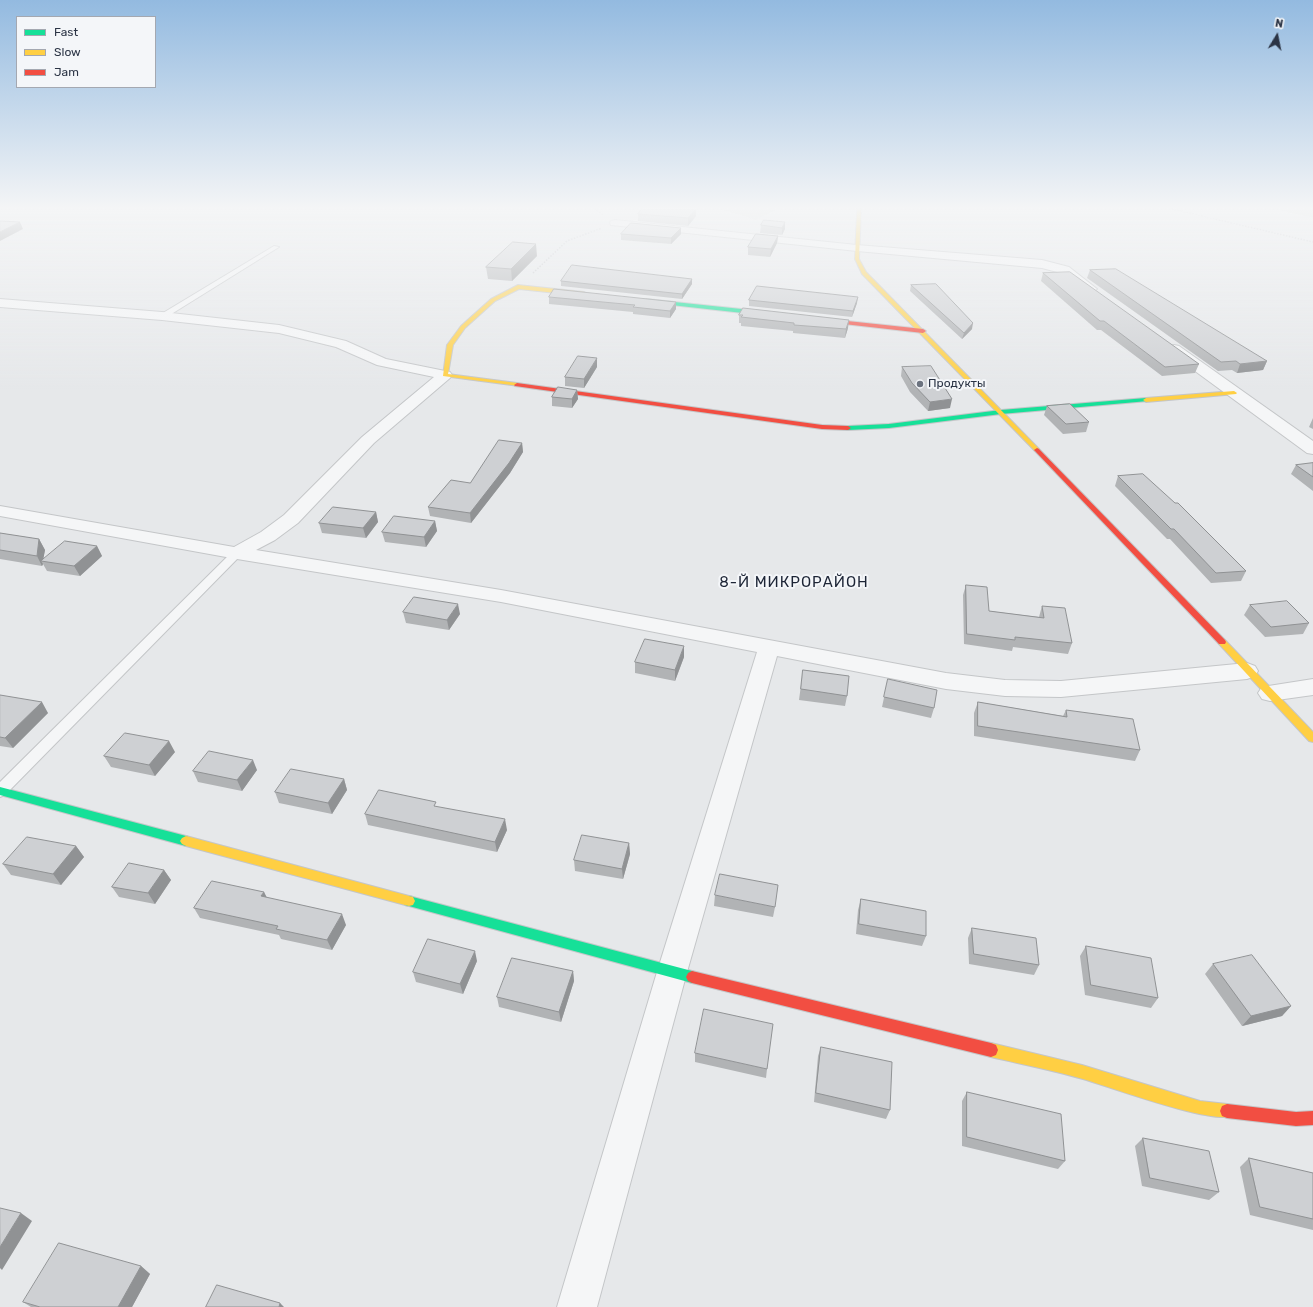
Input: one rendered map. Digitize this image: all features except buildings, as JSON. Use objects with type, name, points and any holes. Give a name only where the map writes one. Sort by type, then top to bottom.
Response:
[{"type":"street","points":[[861,270],[923,331],[1313,738]]},
{"type":"street","points":[[1065,270],[1102,297]]},
{"type":"street","points":[[237,553],[268,536],[291,519],[368,440],[444,375],[450,344],[463,327],[494,300],[518,287],[590,295]]},
{"type":"street","points":[[637,300],[780,316]]},
{"type":"street","points":[[0,303],[162,316],[279,329],[341,344],[382,362],[444,375],[841,428],[872,428],[1001,412],[1234,393]]},
{"type":"street","points":[[812,319],[923,331]]},
{"type":"street","points":[[1165,343],[1313,449]]},
{"type":"street","points":[[0,511],[237,553],[501,596],[946,681],[1005,688],[1060,689],[1247,670]]},
{"type":"street","points":[[577,1307],[672,972],[769,647]]},
{"type":"street","points":[[1270,693],[1313,687]]},
{"type":"street","points":[[0,791],[672,972],[1082,1072],[1200,1108],[1296,1119],[1313,1118]]},
{"type":"lane","points":[[162,316],[238,270]]},
{"type":"lane","points":[[0,791],[237,553]]},
{"type":"path","points":[[518,287],[536,270]]},
{"type":"traffic: fast","points":[[646,301],[770,314]]},
{"type":"traffic: fast","points":[[848,428],[889,426],[1001,412],[1146,400]]},
{"type":"traffic: fast","points":[[0,791],[186,841]]},
{"type":"traffic: fast","points":[[409,901],[692,977]]},
{"type":"traffic: slow","points":[[862,270],[1037,450]]},
{"type":"traffic: slow","points":[[517,385],[445,375],[450,345],[463,327],[493,300],[518,287],[584,294]]},
{"type":"traffic: slow","points":[[1146,400],[1234,393]]},
{"type":"traffic: slow","points":[[1222,642],[1313,738]]},
{"type":"traffic: slow","points":[[186,841],[409,901]]},
{"type":"traffic: slow","points":[[991,1050],[1082,1072],[1200,1108],[1227,1111]]},
{"type":"traffic: jam","points":[[819,320],[923,331]]},
{"type":"traffic: jam","points":[[517,385],[822,427],[848,428]]},
{"type":"traffic: jam","points":[[1037,450],[1222,642]]},
{"type":"traffic: jam","points":[[692,977],[991,1050]]},
{"type":"traffic: jam","points":[[1227,1111],[1296,1119],[1313,1118]]},
{"type":"place","name":"Продукты","points":[[920,384]]},
{"type":"district","name":"8-Й МИКРОРАЙОН","points":[[794,583]]}]
